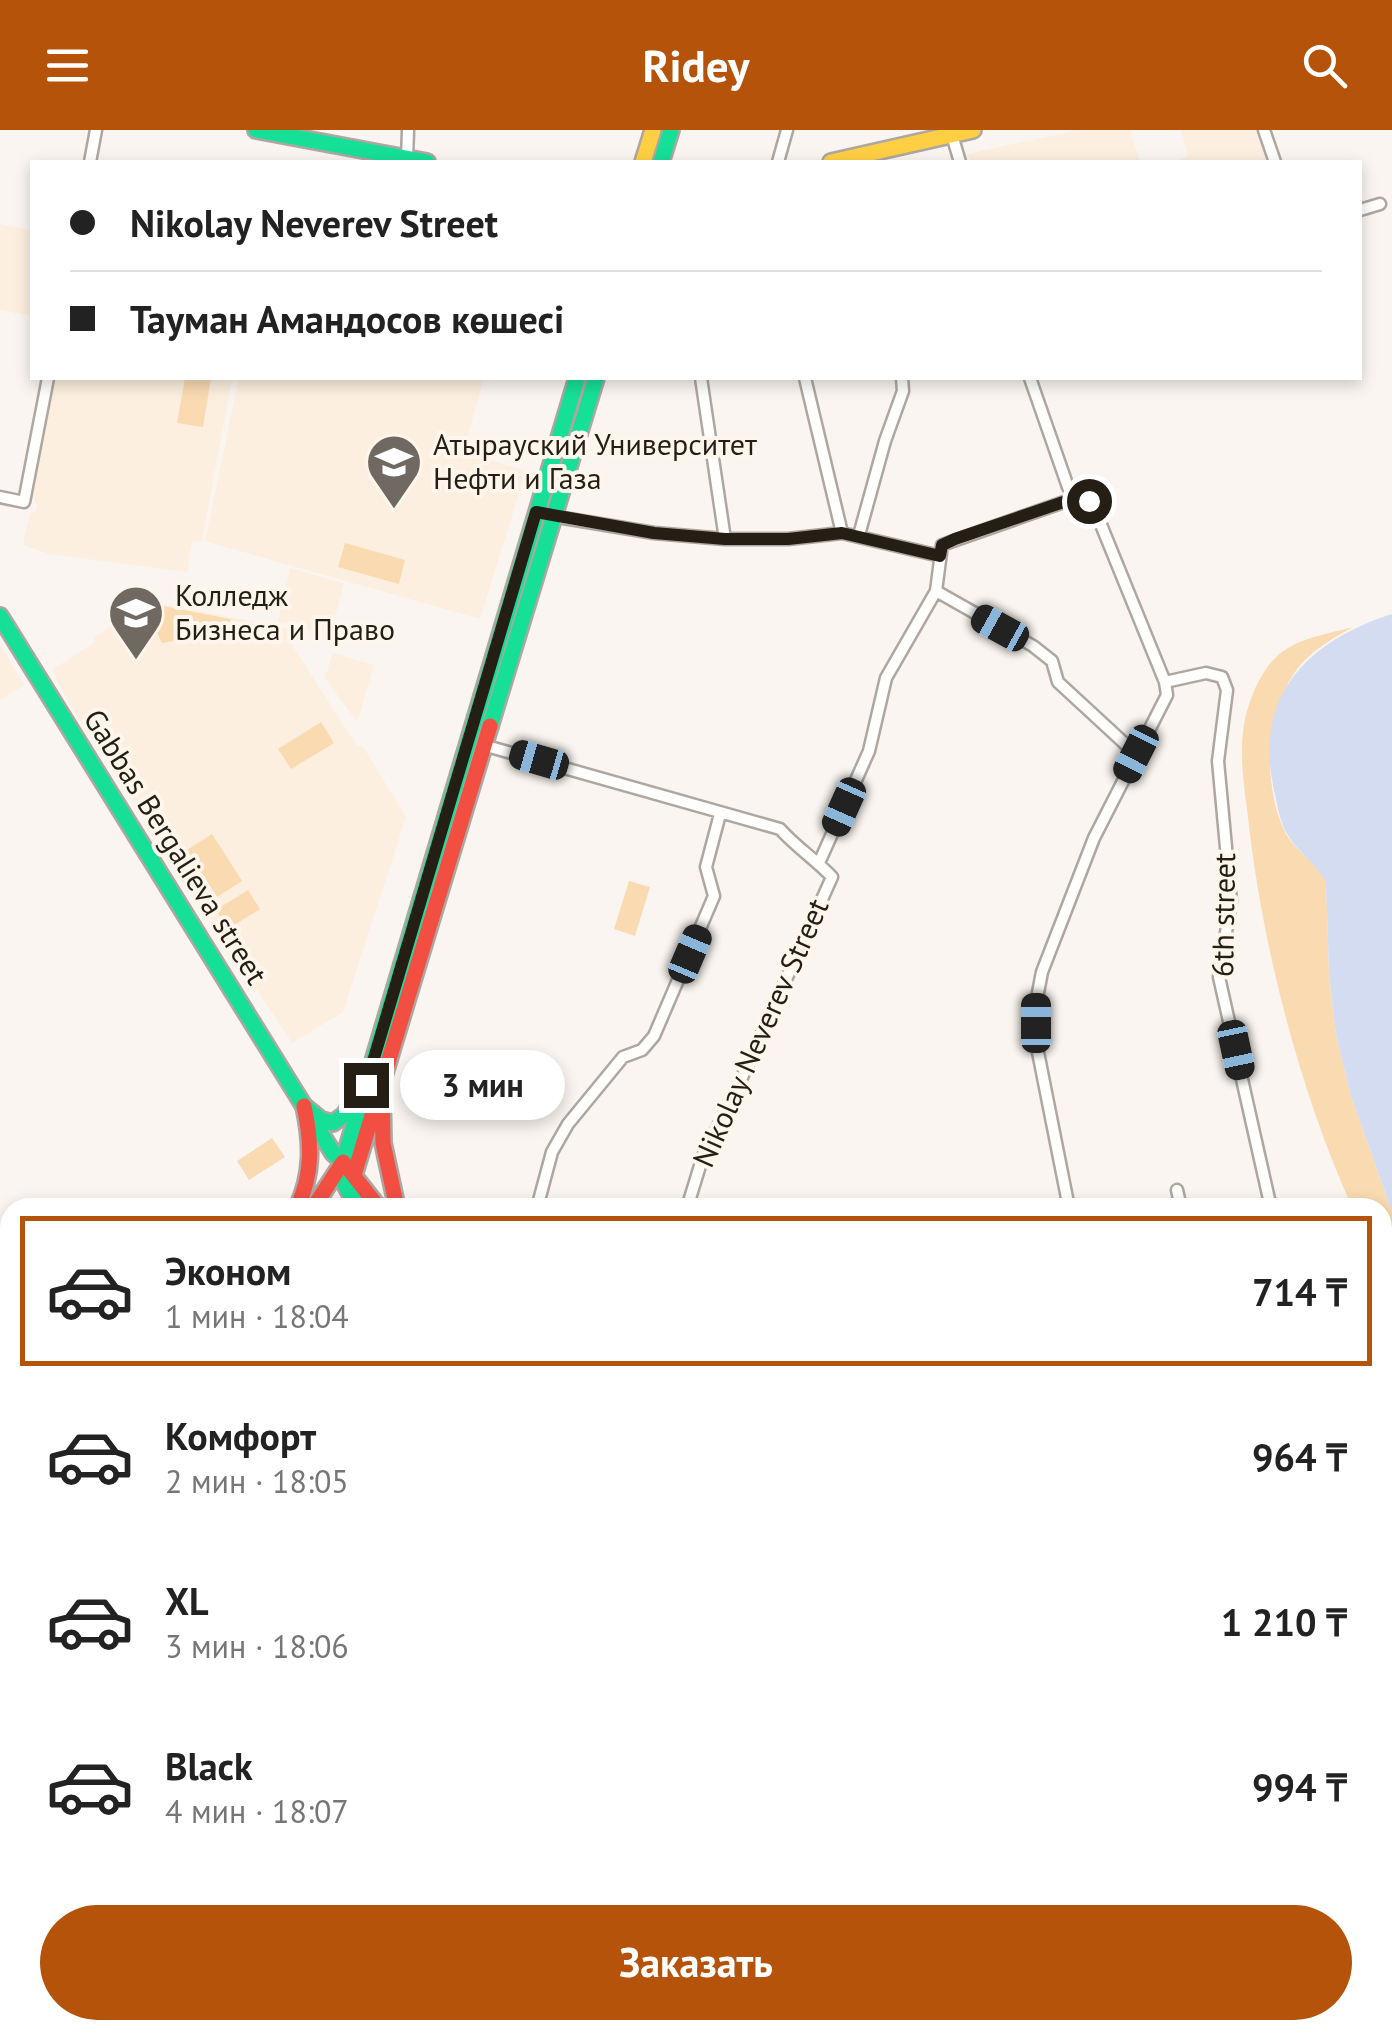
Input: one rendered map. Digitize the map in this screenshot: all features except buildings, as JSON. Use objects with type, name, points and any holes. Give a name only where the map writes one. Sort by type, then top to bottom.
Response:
[{"type":"main road","points":[[256,130],[414,160]]},
{"type":"main road","points":[[644,160],[653,130]]},
{"type":"main road","points":[[663,160],[671,130]]},
{"type":"main road","points":[[870,158],[895,147],[973,130]]},
{"type":"main road","points":[[329,1198],[374,1088],[576,380]]},
{"type":"main road","points":[[475,742],[554,516],[595,380]]},
{"type":"main road","name":"Gabbas Bergalieva street","points":[[0,616],[343,1170]]},
{"type":"main road","points":[[304,1106],[320,1122],[335,1123],[374,1088]]},
{"type":"main road","points":[[374,1088],[395,1198]]},
{"type":"main road","points":[[301,1198],[313,1152],[304,1106]]},
{"type":"main road","points":[[321,1198],[343,1170]]},
{"type":"main road","points":[[343,1170],[354,1198]]},
{"type":"main road","points":[[343,1170],[370,1198]]},
{"type":"street","points":[[90,160],[96,130]]},
{"type":"street","points":[[407,159],[408,130]]},
{"type":"street","points":[[779,160],[787,130]]},
{"type":"street","points":[[895,147],[900,130]]},
{"type":"street","points":[[1264,130],[1274,160]]},
{"type":"street","points":[[952,135],[959,160]]},
{"type":"street","points":[[1362,209],[1380,204]]},
{"type":"street","points":[[0,497],[24,502],[48,380]]},
{"type":"street","points":[[701,380],[725,539]]},
{"type":"street","points":[[805,380],[842,533]]},
{"type":"street","points":[[859,535],[903,392],[902,380]]},
{"type":"street","points":[[1031,380],[1068,488],[1093,505],[1168,695],[1094,838],[1042,972],[1036,998],[1036,1048],[1067,1198]]},
{"type":"street","points":[[536,512],[654,533],[725,539],[788,539],[842,533],[940,556],[945,542],[1081,496]]},
{"type":"street","name":"Nikolay Neverev Street","points":[[819,863],[870,751],[886,678],[936,591],[940,556]]},
{"type":"street","points":[[936,591],[1033,646],[1052,661],[1058,682],[1136,754]]},
{"type":"street","name":"6th street","points":[[1165,682],[1206,673],[1222,678],[1227,690],[1218,761],[1231,900],[1219,976],[1269,1198]]},
{"type":"street","name":"Nikolay Neverev Street","points":[[475,742],[780,828],[797,849],[832,877],[703,1156],[690,1198]]},
{"type":"street","points":[[540,1198],[552,1152],[568,1124],[623,1057],[642,1050],[654,1036],[714,896],[706,868],[720,814]]},
{"type":"street","points":[[1177,1190],[1179,1198]]},
{"type":"shaded area","points":[[1079,130],[1130,130],[1139,160],[970,160],[967,154]]},
{"type":"shaded area","points":[[1181,130],[1263,130],[1273,160],[1178,160],[1188,156]]},
{"type":"shaded area","points":[[0,224],[30,230],[30,316],[0,310]]},
{"type":"shaded area","points":[[53,380],[232,380],[202,541],[192,542],[187,572],[49,554],[23,545],[30,513],[36,511],[32,497]]},
{"type":"shaded area","points":[[185,380],[211,380],[203,427],[177,423]]},
{"type":"shaded area","points":[[239,380],[483,380],[463,452],[526,471],[480,619],[205,541]]},
{"type":"shaded area","points":[[345,543],[405,560],[399,584],[338,567]]},
{"type":"shaded area","points":[[290,568],[344,583],[330,636],[278,622]]},
{"type":"shaded area","points":[[138,599],[290,629],[292,645],[357,746],[362,745],[406,817],[343,1012],[292,1043],[71,707],[52,670],[133,611]]},
{"type":"shaded area","points":[[163,606],[230,619],[233,627],[183,644],[181,640],[162,643],[150,618]]},
{"type":"shaded area","points":[[1353,627],[1313,652],[1290,681],[1274,723],[1270,769],[1286,834],[1326,881],[1329,974],[1336,1035],[1351,1096],[1387,1198],[1348,1198],[1333,1162],[1285,1016],[1254,866],[1242,748],[1249,703],[1274,659],[1316,636]]},
{"type":"shaded area","points":[[0,645],[24,685],[0,700]]},
{"type":"shaded area","points":[[333,653],[374,665],[357,722],[325,678]]},
{"type":"shaded area","points":[[321,722],[334,743],[291,769],[278,749]]},
{"type":"shaded area","points":[[212,834],[242,881],[217,897],[187,850]]},
{"type":"shaded area","points":[[629,881],[650,887],[635,936],[614,929]]},
{"type":"shaded area","points":[[248,890],[260,909],[228,929],[216,910]]},
{"type":"shaded area","points":[[272,1138],[285,1157],[249,1180],[237,1161]]},
{"type":"water","points":[[1392,614],[1392,1198],[1387,1198],[1351,1096],[1336,1035],[1329,974],[1326,882],[1285,829],[1270,756],[1272,726],[1280,700],[1294,676],[1312,657],[1362,625]]},
{"type":"traffic: fast","points":[[256,130],[416,160]]},
{"type":"traffic: fast","points":[[662,160],[671,130]]},
{"type":"traffic: fast","points":[[343,1162],[576,380]]},
{"type":"traffic: fast","points":[[490,726],[595,380]]},
{"type":"traffic: fast","points":[[0,616],[333,1153],[343,1162]]},
{"type":"traffic: fast","points":[[304,1106],[321,1120],[333,1123],[356,1097]]},
{"type":"traffic: fast","points":[[338,1172],[352,1198]]},
{"type":"traffic: slow","points":[[644,160],[653,130]]},
{"type":"traffic: slow","points":[[840,160],[973,130]]},
{"type":"traffic: jam","points":[[354,1175],[490,726]]},
{"type":"traffic: jam","points":[[382,1090],[383,1143],[395,1198]]},
{"type":"traffic: jam","points":[[301,1198],[310,1158],[304,1106]]},
{"type":"traffic: jam","points":[[320,1198],[343,1162],[371,1198]]},
{"type":"place","name":"Атырауский Университет Нефти и Газа","points":[[394,511]]},
{"type":"place","name":"Колледж Бизнеса и Право","points":[[136,662]]},
{"type":"route","points":[[366,1085],[536,512],[654,533],[725,539],[788,539],[842,533],[940,556],[945,542],[1081,496],[1089,501]]}]
